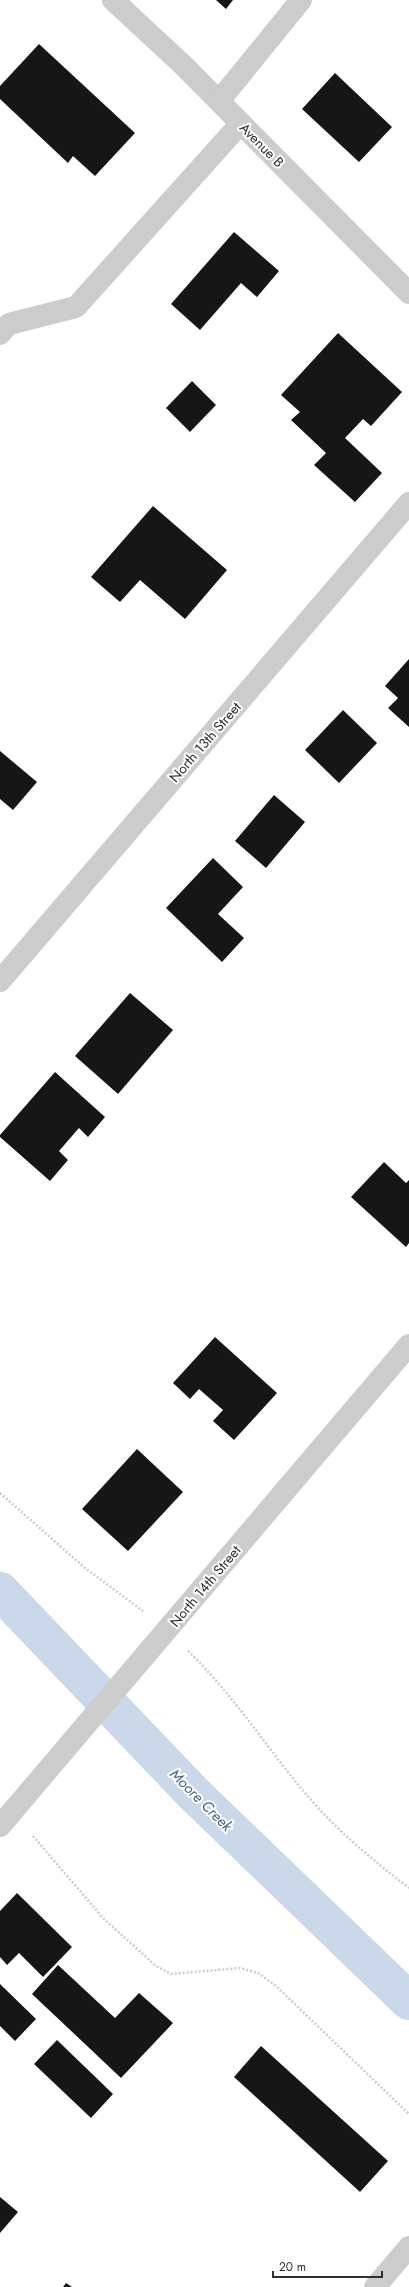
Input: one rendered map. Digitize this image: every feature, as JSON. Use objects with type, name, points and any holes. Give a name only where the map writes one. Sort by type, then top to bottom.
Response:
[{"type":"street","name":"Avenue B","points":[[113,0],[219,101],[409,293]]},
{"type":"street","points":[[219,101],[301,0]]},
{"type":"street","points":[[0,334],[9,324],[76,307],[241,123]]},
{"type":"street","name":"North 13th Street","points":[[0,981],[409,503]]},
{"type":"street","name":"North 14th Street","points":[[0,1826],[409,1345]]},
{"type":"street","points":[[375,2287],[409,2247]]},
{"type":"path","points":[[0,1493],[84,1568],[146,1614]]},
{"type":"path","points":[[186,1649],[215,1677],[312,1801],[362,1852],[409,1888]]},
{"type":"path","points":[[31,1833],[103,1918],[156,1966],[171,1974],[240,1968],[258,1973],[275,1985],[409,2114]]},
{"type":"building","points":[[216,0],[233,0],[226,9]]},
{"type":"building","points":[[39,44],[135,133],[95,176],[73,156],[68,163],[0,99],[0,86]]},
{"type":"building","points":[[335,73],[392,127],[359,162],[302,109]]},
{"type":"building","points":[[234,232],[279,271],[257,297],[241,283],[200,330],[171,304]]},
{"type":"building","points":[[338,333],[402,392],[371,426],[363,419],[345,438],[382,473],[355,502],[314,465],[326,453],[291,420],[300,412],[281,395]]},
{"type":"building","points":[[192,381],[216,405],[190,432],[166,408]]},
{"type":"building","points":[[153,506],[227,570],[185,619],[140,580],[120,602],[91,577]]},
{"type":"building","points":[[409,659],[409,727],[388,708],[398,698],[385,686]]},
{"type":"building","points":[[343,710],[377,743],[339,783],[305,750]]},
{"type":"building","points":[[0,751],[37,782],[13,810],[0,799]]},
{"type":"building","points":[[274,795],[305,822],[266,868],[235,841]]},
{"type":"building","points":[[213,858],[243,887],[218,914],[244,938],[222,962],[166,908]]},
{"type":"building","points":[[130,993],[173,1030],[118,1094],[75,1056]]},
{"type":"building","points":[[55,1072],[105,1117],[88,1137],[79,1128],[59,1151],[68,1160],[50,1181],[0,1137],[0,1135]]},
{"type":"building","points":[[384,1162],[406,1183],[409,1180],[409,1243],[406,1247],[351,1197]]},
{"type":"building","points":[[215,1337],[277,1393],[234,1440],[213,1421],[223,1410],[199,1389],[190,1399],[173,1383]]},
{"type":"building","points":[[137,1449],[183,1492],[128,1551],[82,1509]]},
{"type":"building","points":[[17,1893],[72,1947],[43,1977],[19,1953],[7,1965],[0,1957],[0,1911]]},
{"type":"building","points":[[58,1965],[115,2018],[139,1993],[173,2023],[121,2078],[32,1994]]},
{"type":"building","points":[[0,1984],[36,2019],[15,2041],[0,2026]]},
{"type":"building","points":[[57,2040],[113,2094],[91,2118],[34,2064]]},
{"type":"building","points":[[261,2046],[388,2161],[360,2192],[234,2077]]},
{"type":"building","points":[[0,2197],[18,2212],[0,2233]]},
{"type":"building","points":[[66,2283],[72,2287],[63,2287]]},
{"type":"waterway","name":"Moore Creek","points":[[0,1591],[193,1793],[409,2001]]}]
